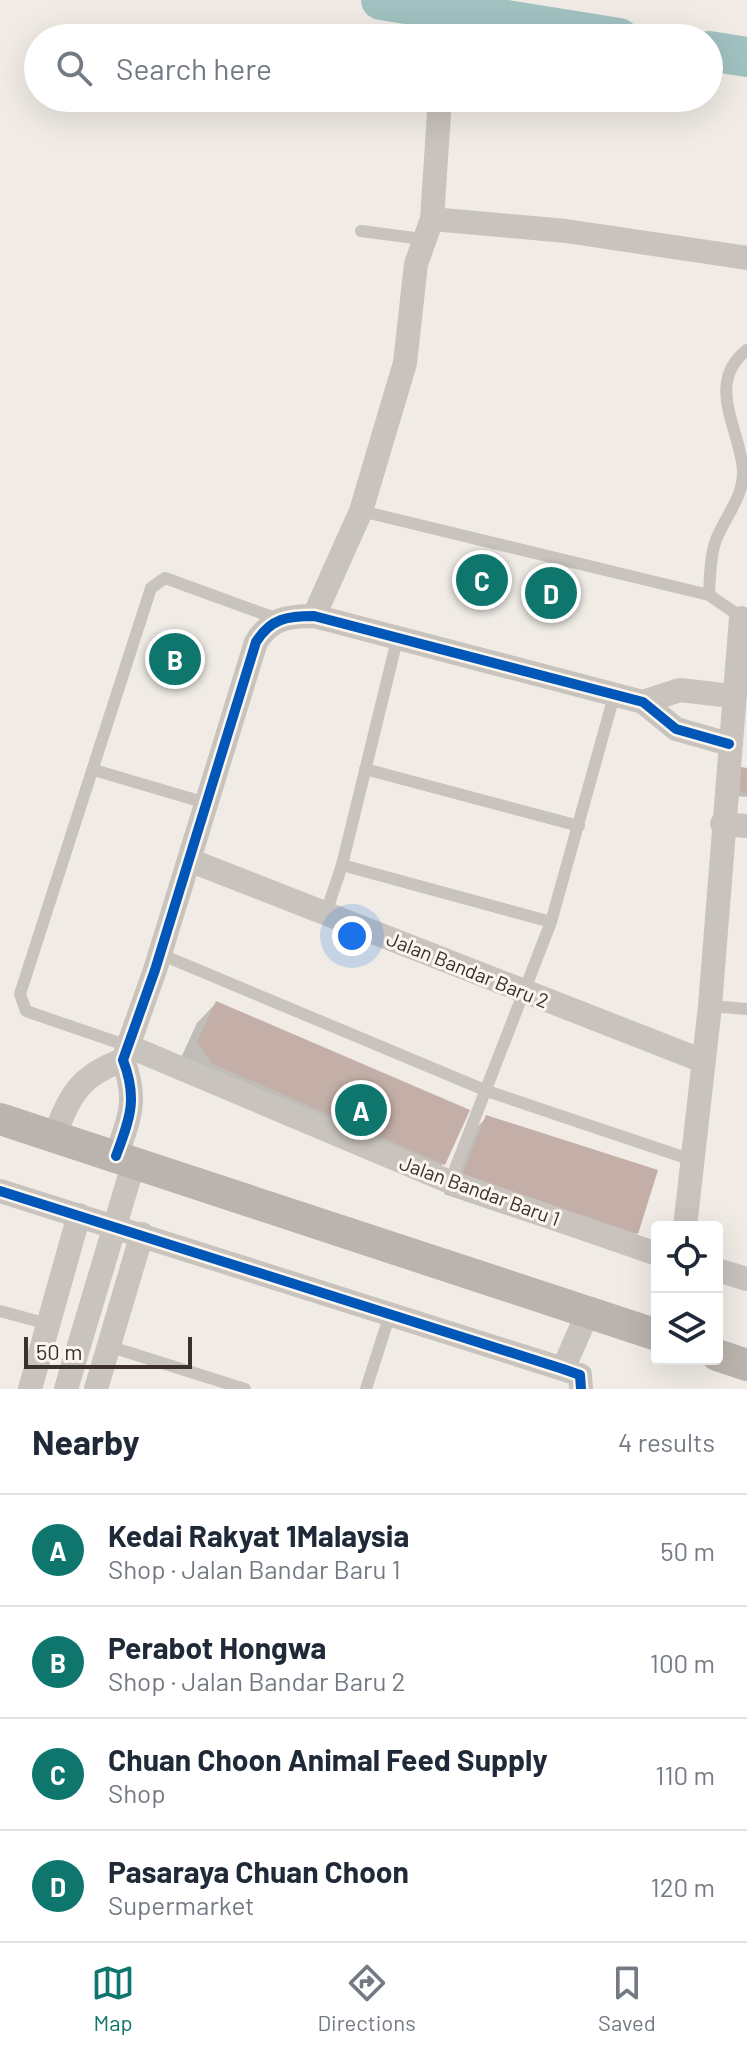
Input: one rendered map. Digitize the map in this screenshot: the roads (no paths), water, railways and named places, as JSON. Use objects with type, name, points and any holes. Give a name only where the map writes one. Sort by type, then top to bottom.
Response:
[{"type":"main road","points":[[0,1119],[651,1333]]},
{"type":"main road","points":[[723,1357],[747,1365]]},
{"type":"street","points":[[314,616],[361,511],[405,363],[427,229],[439,112]]},
{"type":"street","points":[[427,229],[566,231],[747,258]]},
{"type":"street","points":[[66,1389],[114,1225],[133,1102],[126,1053],[160,954],[256,642],[264,630],[278,619],[314,616],[643,702],[676,729],[729,744]]},
{"type":"street","points":[[686,1221],[710,1006],[732,696],[744,619]]},
{"type":"street","points":[[643,702],[680,690],[732,696]]},
{"type":"street","points":[[722,824],[747,826]]},
{"type":"street","name":"Jalan Bandar Baru 2","points":[[189,860],[703,1061]]},
{"type":"street","points":[[54,1136],[79,1085],[96,1070],[126,1053]]},
{"type":"street","name":"Jalan Bandar Baru 1","points":[[126,1053],[450,1182],[651,1252]]},
{"type":"street","points":[[0,1191],[563,1369],[580,1375],[581,1389]]},
{"type":"street","points":[[30,1389],[79,1215]]},
{"type":"street","points":[[96,1389],[142,1234]]},
{"type":"street","points":[[723,1272],[747,1279]]},
{"type":"street","points":[[563,1369],[588,1312]]},
{"type":"lane","points":[[361,231],[427,229]]},
{"type":"lane","points":[[709,595],[715,542],[741,489],[741,463],[728,421],[726,397],[731,369],[747,350]]},
{"type":"lane","points":[[361,511],[709,595],[744,619]]},
{"type":"lane","points":[[126,1053],[26,1011],[20,994],[151,588],[156,581],[165,578],[278,619]]},
{"type":"lane","points":[[326,913],[342,865],[397,640]]},
{"type":"lane","points":[[450,1182],[551,922],[614,696]]},
{"type":"lane","points":[[365,769],[579,826]]},
{"type":"lane","points":[[94,770],[206,803]]},
{"type":"lane","points":[[342,865],[551,922]]},
{"type":"lane","points":[[160,954],[487,1091],[692,1160]]},
{"type":"lane","points":[[710,1006],[747,1009]]},
{"type":"lane","points":[[0,1311],[48,1324]]},
{"type":"lane","points":[[366,1389],[390,1314]]},
{"type":"lane","points":[[108,1346],[245,1389]]},
{"type":"waterway","points":[[381,0],[531,24]]},
{"type":"waterway","points":[[723,53],[747,57]]},
{"type":"place","name":"Chuan Choon Animal Feed Supply","points":[[482,580]]},
{"type":"place","name":"Pasaraya Chuan Choon","points":[[551,593]]},
{"type":"place","name":"Perabot Hongwa","points":[[175,659]]},
{"type":"place","name":"Kedai Rakyat 1Malaysia","points":[[361,1110]]}]
